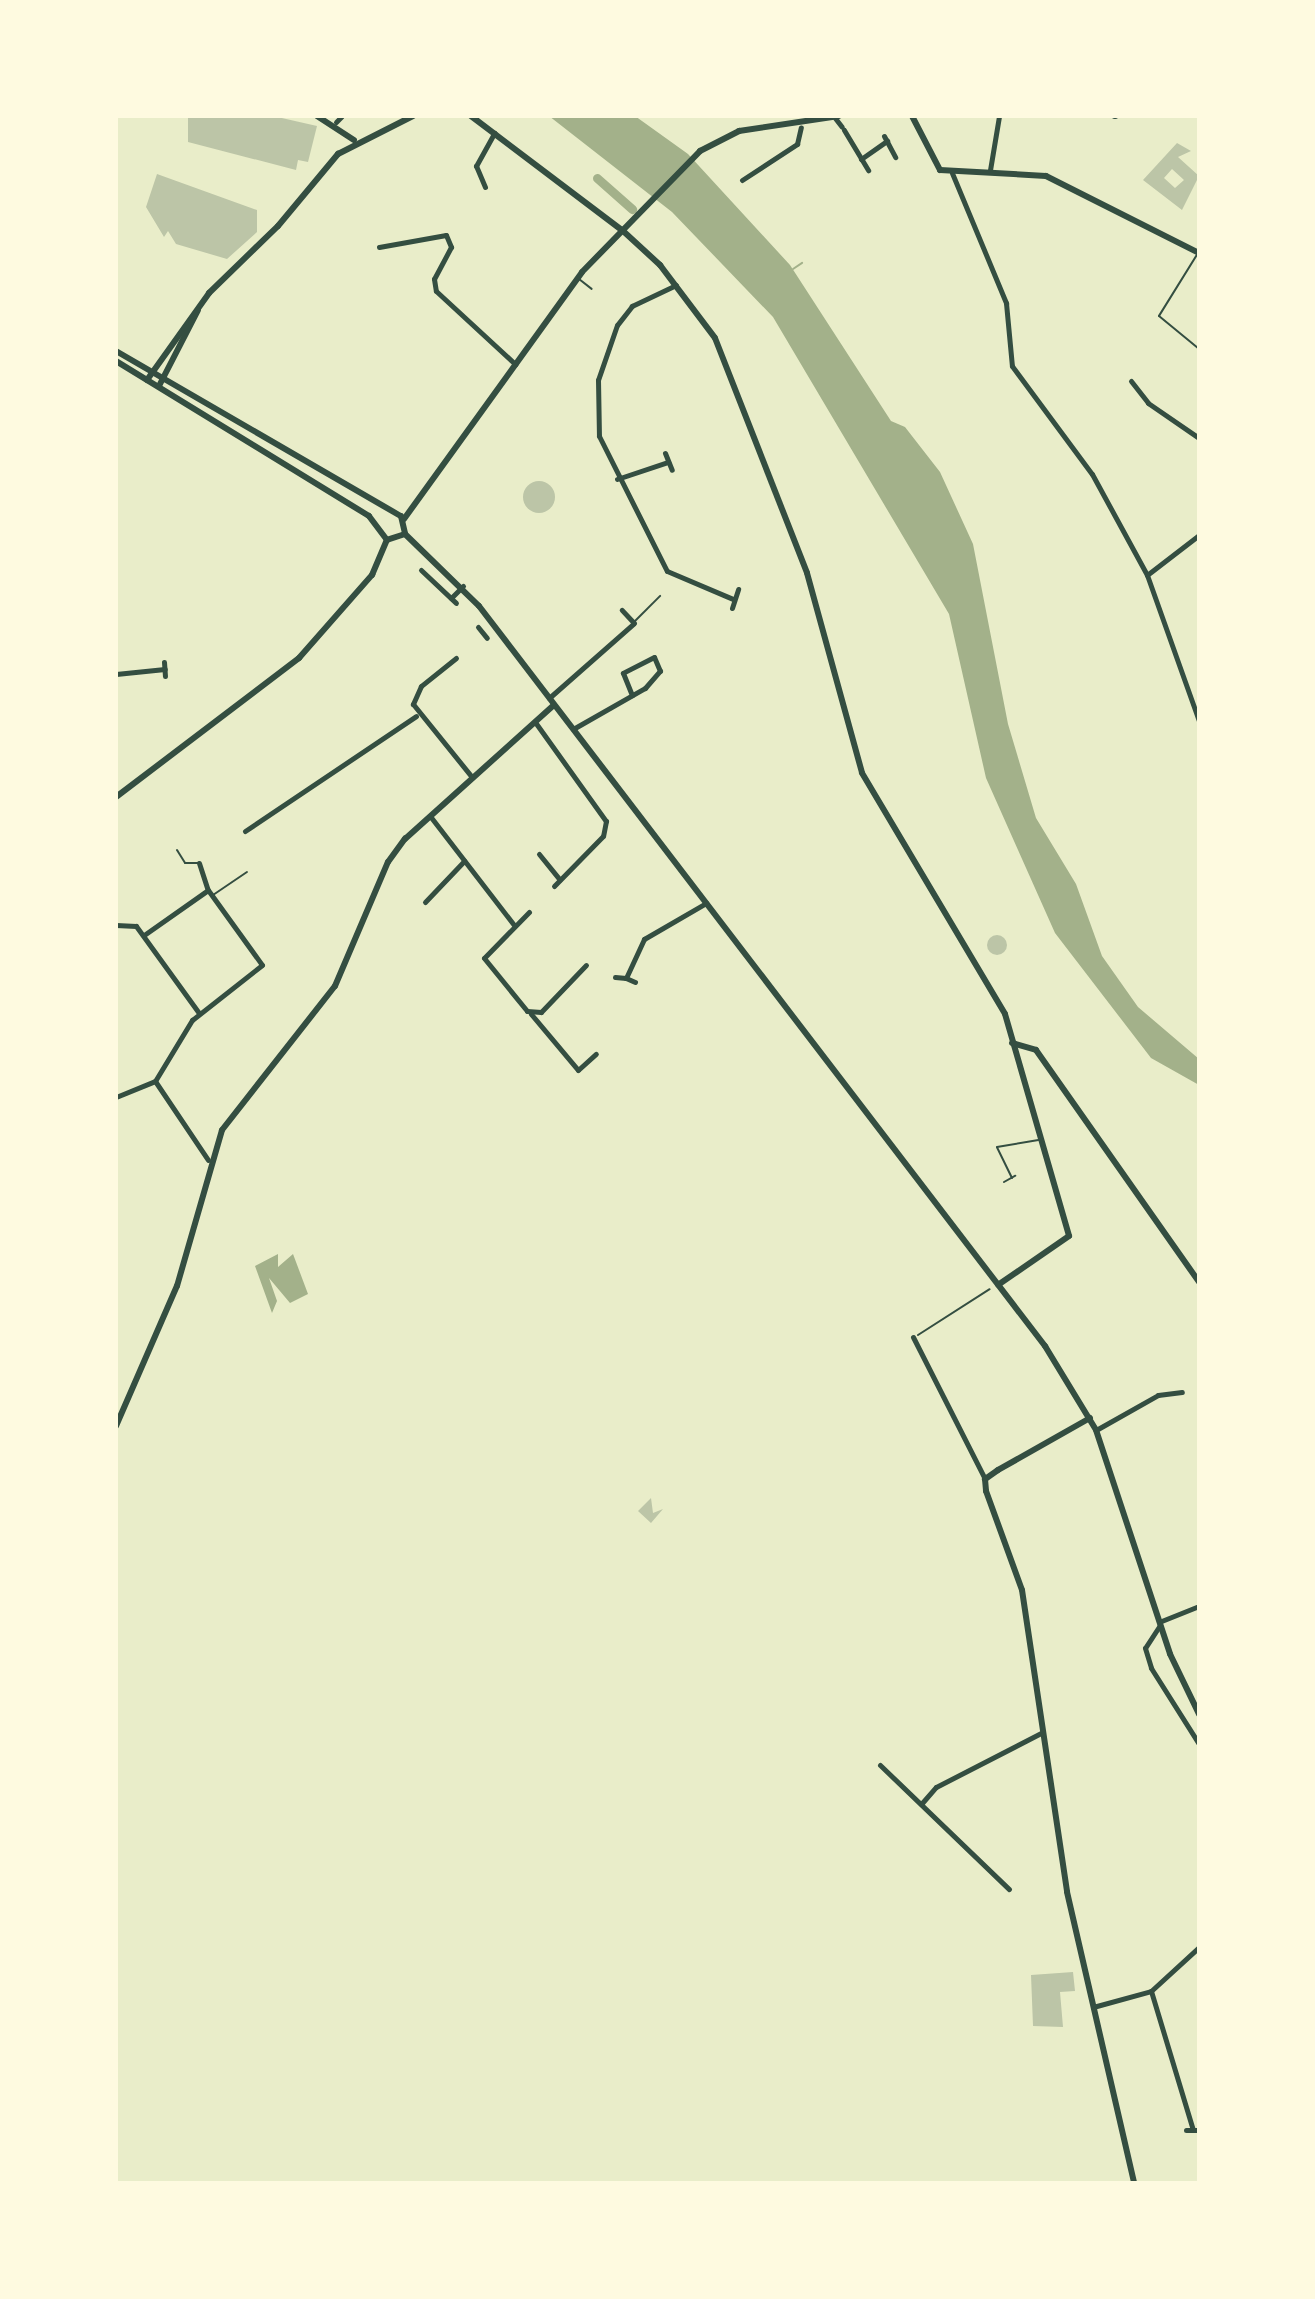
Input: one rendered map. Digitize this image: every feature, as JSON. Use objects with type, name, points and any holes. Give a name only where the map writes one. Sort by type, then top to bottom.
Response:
[{"type":"main road","points":[[317,116],[339,119],[354,140]]},
{"type":"main road","points":[[147,380],[201,303],[354,140],[413,116]]},
{"type":"main road","points":[[471,116],[622,230],[676,285],[715,338],[800,553],[862,773],[1005,1014],[1038,1140],[1069,1236],[998,1285]]},
{"type":"main road","points":[[912,116],[935,167],[952,173],[990,170],[1057,181],[1199,253]]},
{"type":"main road","points":[[837,117],[801,127],[739,131],[700,151],[578,278],[404,519],[405,534],[463,586],[493,624],[998,1285],[1090,1418],[1160,1624],[1199,1714]]},
{"type":"main road","points":[[159,386],[201,303]]},
{"type":"main road","points":[[116,351],[164,376],[404,519]]},
{"type":"main road","points":[[116,361],[378,528],[387,540]]},
{"type":"main road","points":[[378,528],[391,513]]},
{"type":"main road","points":[[116,797],[299,658],[372,575],[387,540],[405,534]]},
{"type":"main road","points":[[116,1426],[150,1360],[197,1229],[208,1160],[235,1109],[335,986],[388,862],[471,776],[554,705]]},
{"type":"main road","points":[[1012,1043],[1036,1050],[1199,1282]]},
{"type":"main road","points":[[1090,1418],[985,1479],[1022,1590],[1041,1733],[1092,2007],[1134,2183]]},
{"type":"street","points":[[990,170],[999,116]]},
{"type":"street","points":[[837,117],[868,170]]},
{"type":"street","points":[[742,180],[797,144],[801,127]]},
{"type":"street","points":[[485,187],[476,166],[494,133]]},
{"type":"street","points":[[861,159],[886,138],[895,157]]},
{"type":"street","points":[[952,173],[1006,303],[1012,366],[1092,474],[1147,575],[1199,721]]},
{"type":"street","points":[[379,247],[446,235],[451,247],[434,279],[436,291],[515,364]]},
{"type":"street","points":[[676,285],[632,306],[603,360],[597,421],[617,479],[676,581],[733,599]]},
{"type":"street","points":[[1131,381],[1148,403],[1199,438]]},
{"type":"street","points":[[665,453],[672,470]]},
{"type":"street","points":[[617,479],[668,462]]},
{"type":"street","points":[[1147,575],[1199,535]]},
{"type":"street","points":[[421,570],[454,600],[463,586]]},
{"type":"street","points":[[732,608],[738,589]]},
{"type":"street","points":[[549,698],[634,623],[622,610]]},
{"type":"street","points":[[487,638],[480,630],[493,624]]},
{"type":"street","points":[[573,729],[631,696],[658,675],[654,657],[623,673],[631,696]]},
{"type":"street","points":[[456,658],[416,694],[416,716],[471,776]]},
{"type":"street","points":[[116,674],[165,669]]},
{"type":"street","points":[[245,831],[416,716]]},
{"type":"street","points":[[535,722],[606,821],[603,836],[554,886]]},
{"type":"street","points":[[430,816],[514,925]]},
{"type":"street","points":[[539,854],[560,880]]},
{"type":"street","points":[[425,902],[464,861]]},
{"type":"street","points":[[116,1097],[155,1081],[164,1057],[199,1013],[262,965],[210,893],[199,863]]},
{"type":"street","points":[[144,935],[210,893]]},
{"type":"street","points":[[626,978],[644,939],[706,903]]},
{"type":"street","points":[[529,912],[514,925],[485,963],[578,1070],[596,1054]]},
{"type":"street","points":[[116,925],[132,924],[144,935],[199,1013]]},
{"type":"street","points":[[531,1014],[541,1012],[586,965]]},
{"type":"street","points":[[615,977],[635,982]]},
{"type":"street","points":[[155,1081],[208,1160]]},
{"type":"street","points":[[913,1337],[985,1479]]},
{"type":"street","points":[[1096,1430],[1158,1395],[1182,1392]]},
{"type":"street","points":[[1199,1606],[1160,1624],[1145,1648],[1151,1668],[1199,1744]]},
{"type":"street","points":[[922,1803],[936,1787],[1041,1733]]},
{"type":"street","points":[[880,1765],[1009,1889]]},
{"type":"street","points":[[1092,2007],[1151,1991],[1199,1947]]},
{"type":"street","points":[[1151,1991],[1193,2130]]},
{"type":"lane","points":[[1199,253],[1159,316],[1199,349]]},
{"type":"lane","points":[[578,278],[592,289]]},
{"type":"lane","points":[[634,623],[660,596]]},
{"type":"lane","points":[[177,850],[185,863],[199,863]]},
{"type":"lane","points":[[210,893],[247,872]]},
{"type":"lane","points":[[1004,1182],[1014,1177],[997,1147],[1038,1140]]},
{"type":"path","points":[[913,1337],[998,1285]]},
{"type":"shaded area","points":[[549,116],[635,116],[688,154],[790,265],[891,421],[905,427],[940,472],[973,544],[1008,724],[1036,818],[1076,884],[1102,956],[1138,1007],[1199,1059],[1199,1085],[1151,1058],[1055,933],[986,778],[949,614],[773,317],[672,212]]},
{"type":"shaded area","points":[[278,1254],[278,1267],[293,1254],[308,1294],[290,1303],[269,1278],[277,1301],[272,1313],[255,1266]]},
{"type":"building","points":[[188,116],[273,116],[317,126],[308,162],[298,160],[296,170],[188,142]]},
{"type":"building","points":[[1177,143],[1191,151],[1178,157],[1199,176],[1182,210],[1143,180]],"holes":[[[1172,169],[1184,180],[1175,188],[1164,178]]]},
{"type":"building","points":[[157,174],[257,210],[257,232],[227,259],[176,244],[168,231],[164,237],[146,207]]},
{"type":"building","points":[[539,481],[550,486],[555,497],[550,508],[539,513],[528,508],[523,497],[528,486]]},
{"type":"building","points":[[997,935],[1004,938],[1007,945],[1004,952],[997,955],[990,952],[987,945],[990,938]]},
{"type":"building","points":[[651,1498],[653,1513],[663,1509],[651,1523],[638,1511]]},
{"type":"building","points":[[1073,1972],[1075,1991],[1060,1992],[1063,2027],[1033,2026],[1031,1975]]},
{"type":"waterway","points":[[597,178],[632,209]]},
{"type":"waterway","points":[[793,269],[802,263]]}]
